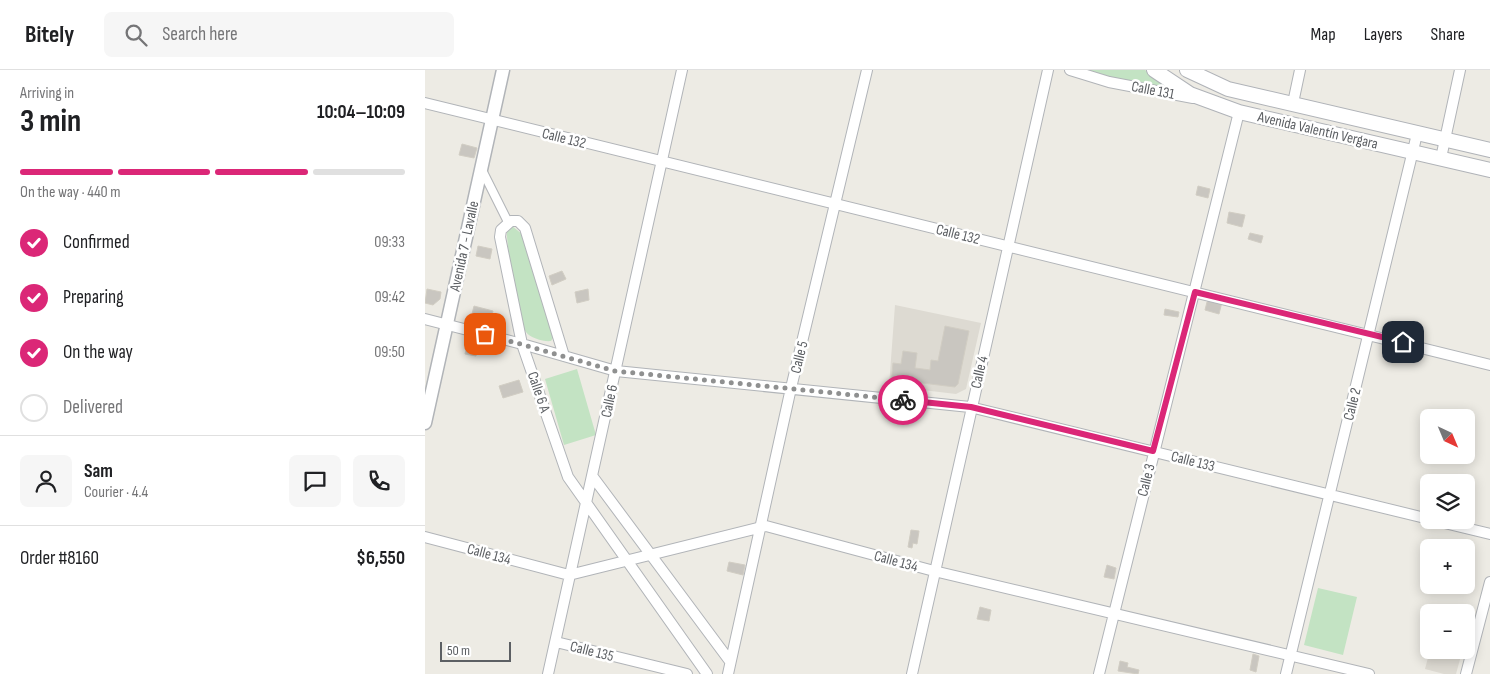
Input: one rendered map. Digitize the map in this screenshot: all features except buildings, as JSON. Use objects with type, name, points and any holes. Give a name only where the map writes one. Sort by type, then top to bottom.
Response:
[{"type":"main road","name":"Avenida Valentín Vergara","points":[[1154,70],[1185,90],[1207,101],[1239,112],[1490,170]]},
{"type":"main road","name":"Avenida Valentín Vergara","points":[[1187,70],[1228,89],[1490,150]]},
{"type":"street","name":"Avenida 7 - Lavalle","points":[[425,423],[503,70]]},
{"type":"street","name":"Calle 6","points":[[548,674],[584,503],[593,476],[660,161],[682,70]]},
{"type":"street","name":"Calle 5","points":[[728,674],[729,660],[791,388],[867,70]]},
{"type":"street","name":"Calle 4","points":[[912,674],[1048,70]]},
{"type":"street","name":"Calle 131","points":[[1070,70],[1109,82],[1207,101]]},
{"type":"street","points":[[1293,103],[1300,70]]},
{"type":"street","points":[[1441,158],[1460,70]]},
{"type":"street","name":"Calle 132","points":[[425,103],[1369,333],[1490,365]]},
{"type":"street","name":"Calle 3","points":[[1099,674],[1153,451],[1195,292],[1239,112]]},
{"type":"street","name":"Calle 2","points":[[1286,674],[1417,134]]},
{"type":"street","points":[[481,168],[508,222],[518,221],[525,228],[564,356]]},
{"type":"street","name":"Calle 6 A","points":[[508,222],[501,230],[500,237],[522,344],[568,477],[584,503],[707,674]]},
{"type":"street","name":"Calle 133","points":[[425,319],[615,371],[971,407],[1420,518]]},
{"type":"street","points":[[593,476],[729,660]]},
{"type":"street","name":"Calle 134","points":[[425,537],[569,575],[625,559],[766,526],[934,571],[1369,674]]},
{"type":"street","name":"Calle 133","points":[[1469,529],[1490,534]]},
{"type":"street","points":[[1466,674],[1490,582]]},
{"type":"street","name":"Calle 135","points":[[556,642],[687,674]]},
{"type":"shaded area","points":[[895,305],[981,323],[966,389],[956,394],[889,386]]},
{"type":"shaded area","points":[[1428,659],[1460,659],[1456,674],[1444,674],[1425,669]]},
{"type":"green space","points":[[1080,70],[1145,70],[1175,90],[1173,93]]},
{"type":"green space","points":[[512,226],[522,234],[553,338],[551,341],[534,338],[526,332],[522,325],[511,272],[507,237],[507,230]]},
{"type":"green space","points":[[577,369],[596,435],[564,445],[545,379]]},
{"type":"green space","points":[[1318,588],[1357,597],[1343,655],[1304,645]]},
{"type":"way so far","points":[[485,334],[615,371],[903,400]]},
{"type":"route","points":[[903,400],[971,407],[1153,451],[1195,292],[1403,342]]}]
